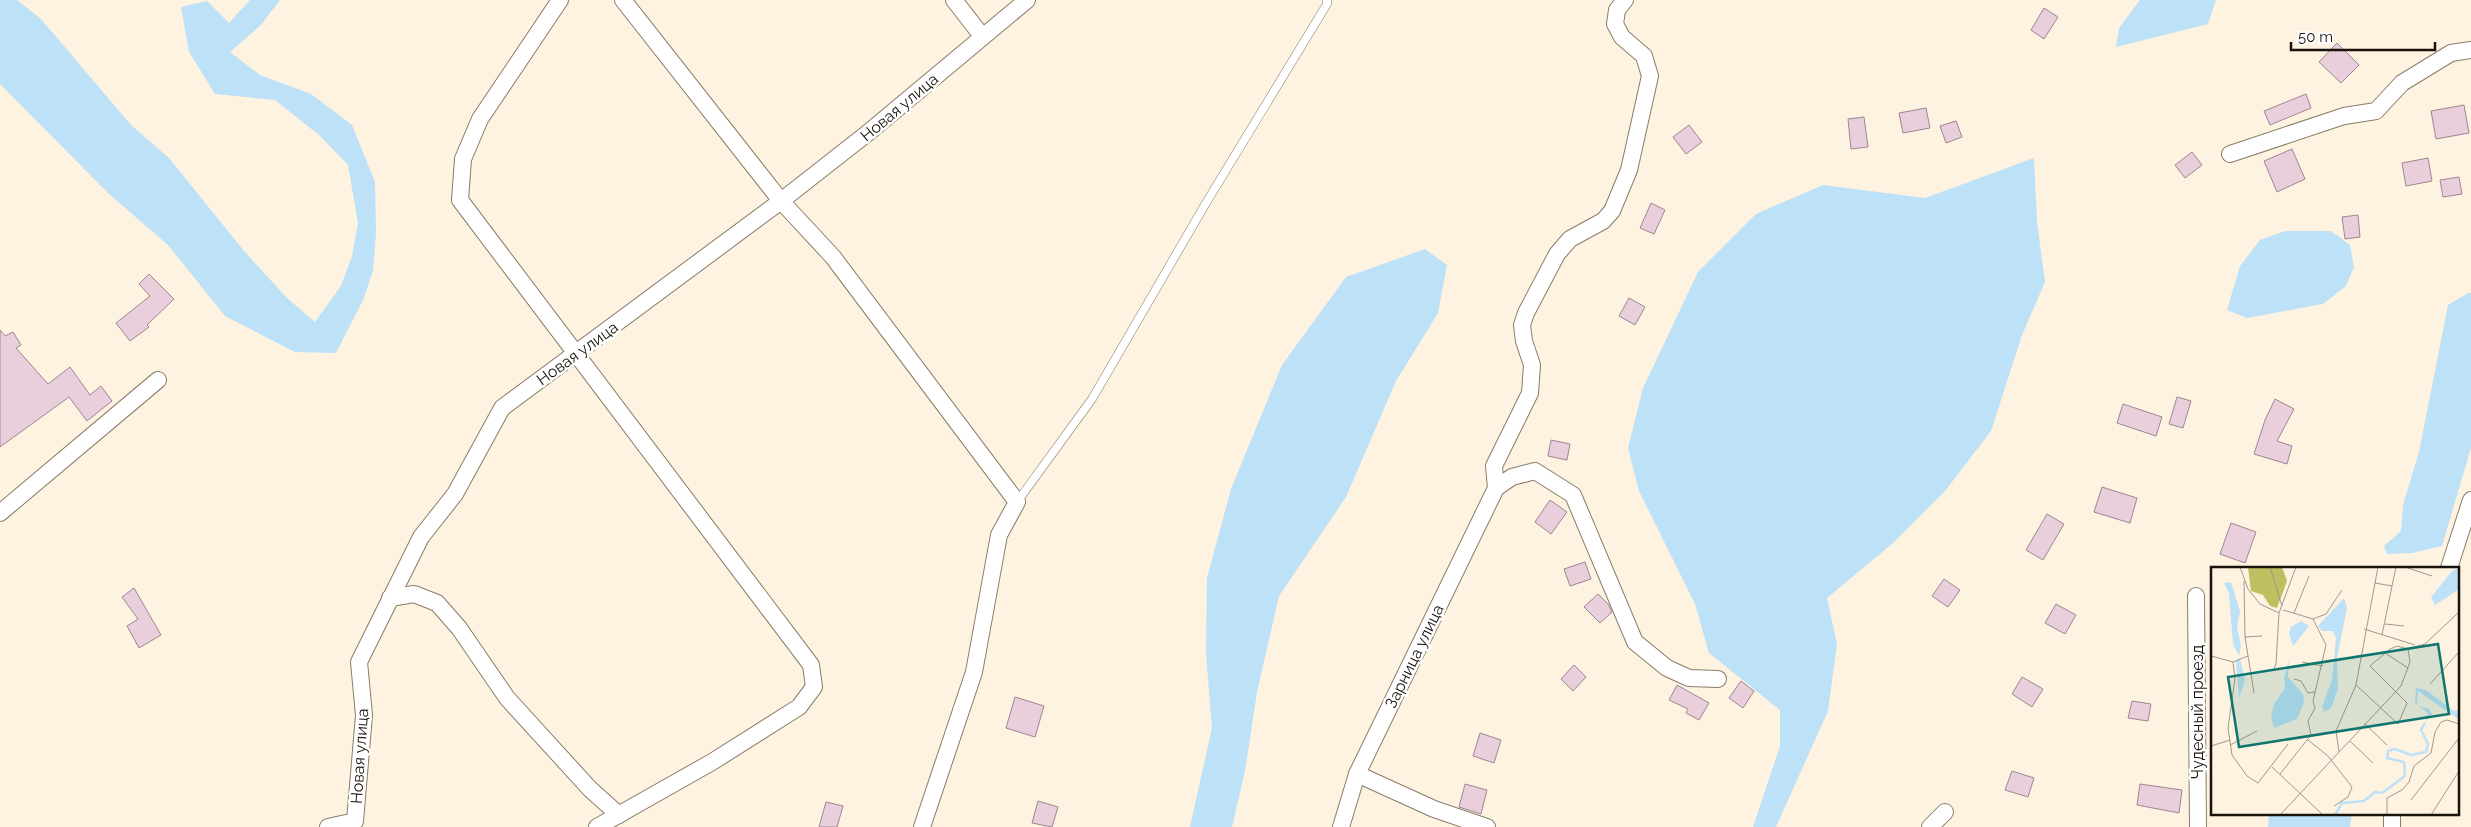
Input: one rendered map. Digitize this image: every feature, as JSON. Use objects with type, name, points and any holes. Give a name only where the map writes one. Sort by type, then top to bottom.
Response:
[{"type":"street","points":[[560,0],[480,120],[463,159],[460,200],[811,665],[814,687],[799,707],[712,762],[597,827]]},
{"type":"street","points":[[623,0],[781,201],[833,257],[1017,502],[999,535],[974,672],[922,827]]},
{"type":"street","points":[[954,0],[982,36]]},
{"type":"street","name":"Новая улица","points":[[328,827],[358,824],[364,715],[359,662],[421,537],[455,494],[502,408],[781,201],[869,132],[1027,0]]},
{"type":"street","points":[[1625,0],[1617,10],[1615,24],[1622,37],[1644,56],[1650,76],[1629,170],[1612,211],[1604,221],[1570,239],[1558,254],[1526,313],[1522,325],[1524,341],[1532,366],[1530,393],[1494,466],[1496,488],[1512,477],[1535,471],[1573,495],[1635,642],[1667,668],[1689,678],[1718,679]]},
{"type":"street","points":[[2230,154],[2344,116],[2376,110],[2402,83],[2451,53],[2471,50]]},
{"type":"street","points":[[0,513],[158,380]]},
{"type":"street","name":"Зарница улица","points":[[1341,827],[1357,774],[1496,488]]},
{"type":"street","points":[[2449,567],[2471,500]]},
{"type":"street","points":[[390,598],[414,594],[437,603],[459,628],[507,698],[590,789],[619,815]]},
{"type":"street","name":"Чудесный проезд","points":[[2196,596],[2198,827]]},
{"type":"street","points":[[1357,774],[1434,809],[1487,827]]},
{"type":"street","points":[[1930,827],[1945,812]]},
{"type":"street","points":[[2392,814],[2392,827]]},
{"type":"lane","points":[[1017,502],[1092,399],[1206,203],[1327,4],[1327,0]]},
{"type":"water","points":[[0,0],[17,0],[41,19],[131,125],[169,158],[244,251],[286,297],[315,322],[341,286],[352,256],[358,223],[348,165],[319,135],[275,100],[215,94],[189,52],[181,7],[207,1],[229,23],[250,0],[280,0],[261,25],[230,52],[260,75],[311,94],[352,125],[375,182],[376,234],[373,271],[363,300],[336,353],[295,352],[225,316],[168,245],[109,194],[0,84]]},
{"type":"water","points":[[2140,0],[2216,0],[2208,24],[2116,47],[2119,28]]},
{"type":"water","points":[[2034,158],[2037,222],[2045,282],[2022,335],[1991,431],[1945,491],[1893,543],[1827,598],[1837,644],[1828,711],[1776,827],[1753,827],[1780,746],[1780,710],[1709,653],[1695,604],[1639,491],[1628,448],[1643,388],[1698,272],[1756,214],[1823,185],[1925,198]]},
{"type":"water","points":[[2285,231],[2331,231],[2350,245],[2354,267],[2346,286],[2323,304],[2247,318],[2227,310],[2240,266],[2260,240]]},
{"type":"water","points":[[1425,249],[1447,265],[1438,313],[1396,381],[1346,497],[1279,596],[1257,692],[1245,771],[1232,827],[1190,827],[1212,728],[1206,653],[1207,578],[1231,489],[1282,365],[1346,277]]},
{"type":"water","points":[[2471,293],[2471,448],[2442,546],[2412,553],[2387,554],[2384,546],[2401,531],[2403,505],[2419,452],[2448,305]]},
{"type":"water","points":[[2269,814],[2352,814],[2350,827],[2268,827]]},
{"type":"building","points":[[2044,8],[2058,17],[2044,39],[2031,30]]},
{"type":"building","points":[[2337,43],[2359,65],[2341,83],[2319,62]]},
{"type":"building","points":[[2306,94],[2311,108],[2270,125],[2264,111]]},
{"type":"building","points":[[2464,105],[2469,133],[2436,139],[2431,111]]},
{"type":"building","points":[[1926,108],[1930,128],[1903,133],[1899,113]]},
{"type":"building","points":[[1864,117],[1868,147],[1851,149],[1848,119]]},
{"type":"building","points":[[1956,121],[1962,137],[1946,143],[1940,126]]},
{"type":"building","points":[[1689,125],[1702,142],[1686,154],[1673,137]]},
{"type":"building","points":[[2292,149],[2305,179],[2277,192],[2264,161]]},
{"type":"building","points":[[2192,152],[2202,165],[2185,178],[2175,165]]},
{"type":"building","points":[[2428,158],[2432,181],[2406,186],[2402,163]]},
{"type":"building","points":[[2459,177],[2462,194],[2443,197],[2440,180]]},
{"type":"building","points":[[1651,203],[1665,210],[1654,234],[1640,228]]},
{"type":"building","points":[[2358,215],[2360,237],[2345,239],[2342,217]]},
{"type":"building","points":[[149,274],[174,299],[147,325],[149,327],[130,341],[116,323],[150,296],[139,284]]},
{"type":"building","points":[[1629,298],[1645,307],[1635,325],[1619,316]]},
{"type":"building","points":[[0,330],[5,336],[13,332],[21,345],[16,348],[48,384],[70,367],[90,395],[101,386],[112,401],[87,421],[69,397],[0,447]]},
{"type":"building","points":[[2177,397],[2191,401],[2183,428],[2169,424]]},
{"type":"building","points":[[2275,399],[2294,409],[2277,441],[2292,446],[2287,464],[2254,454],[2265,420]]},
{"type":"building","points":[[2123,404],[2162,417],[2156,436],[2117,423]]},
{"type":"building","points":[[1551,440],[1570,444],[1567,460],[1548,456]]},
{"type":"building","points":[[2102,487],[2137,498],[2130,523],[2094,512]]},
{"type":"building","points":[[1550,500],[1567,512],[1551,534],[1535,522]]},
{"type":"building","points":[[2047,514],[2064,524],[2043,560],[2026,550]]},
{"type":"building","points":[[2231,523],[2256,532],[2245,563],[2220,554]]},
{"type":"building","points":[[1585,562],[1591,579],[1570,586],[1564,569]]},
{"type":"building","points":[[1944,579],[1960,590],[1948,607],[1932,596]]},
{"type":"building","points":[[134,588],[161,635],[139,648],[127,626],[138,619],[122,597]]},
{"type":"building","points":[[1598,594],[1608,604],[1612,612],[1600,623],[1584,607]]},
{"type":"building","points":[[2056,604],[2076,615],[2065,634],[2045,623]]},
{"type":"building","points":[[1574,665],[1586,677],[1573,691],[1561,679]]},
{"type":"building","points":[[2022,677],[2043,689],[2032,707],[2012,694]]},
{"type":"building","points":[[1741,681],[1754,691],[1743,708],[1729,698]]},
{"type":"building","points":[[1677,685],[1709,703],[1699,720],[1686,713],[1688,709],[1669,700]]},
{"type":"building","points":[[1015,697],[1044,706],[1035,737],[1006,728]]},
{"type":"building","points":[[2132,701],[2151,704],[2148,721],[2128,718]]},
{"type":"building","points":[[1480,733],[1501,740],[1494,763],[1473,756]]},
{"type":"building","points":[[2012,771],[2034,778],[2028,797],[2005,790]]},
{"type":"building","points":[[1465,784],[1487,790],[1481,814],[1459,807]]},
{"type":"building","points":[[2140,784],[2182,790],[2179,813],[2137,805]]},
{"type":"building","points":[[1038,801],[1058,807],[1052,827],[1032,823]]},
{"type":"building","points":[[826,802],[843,806],[837,827],[819,827]]}]
